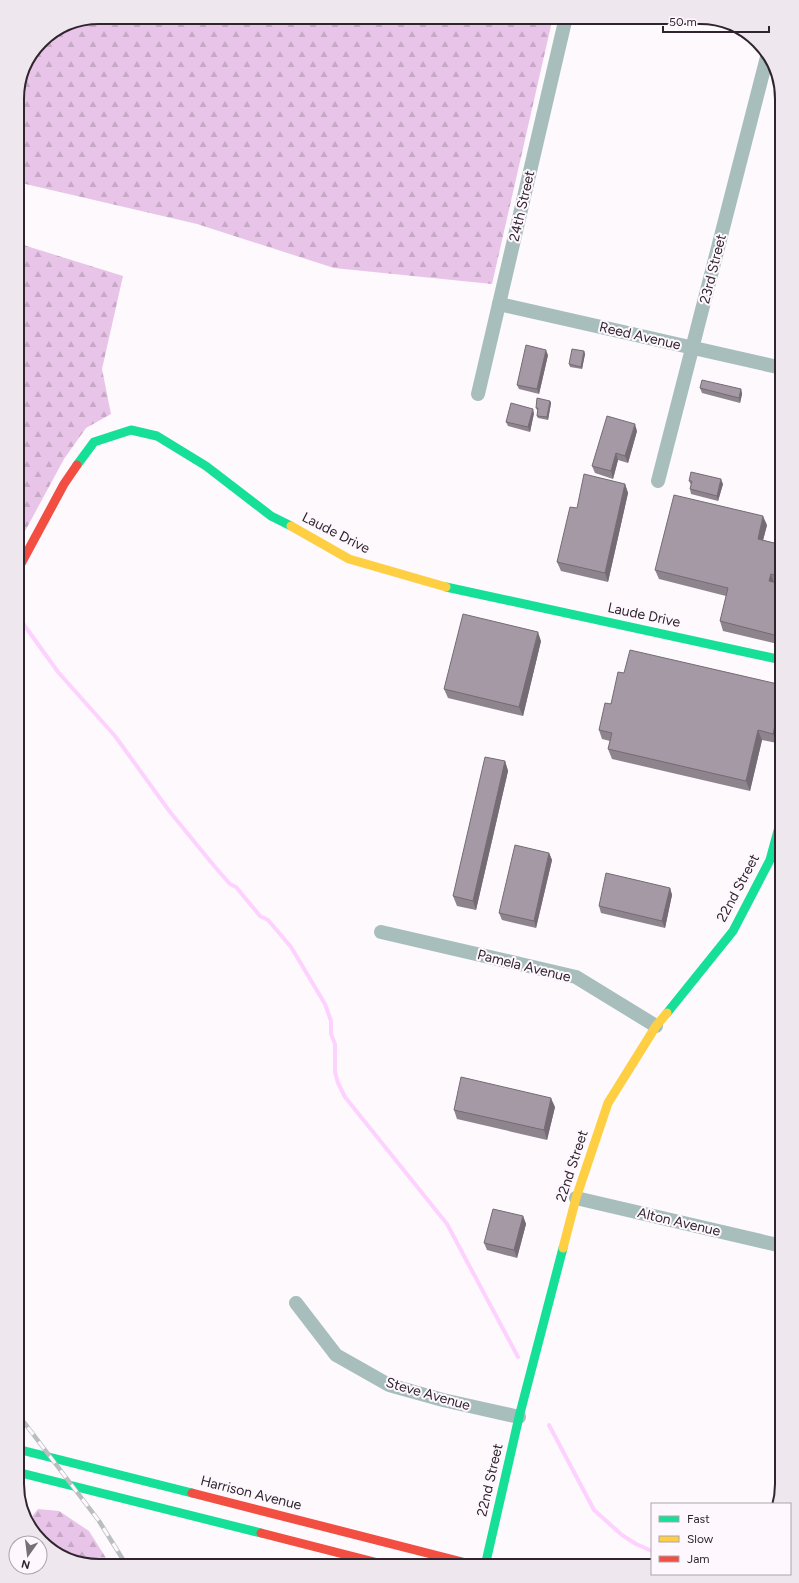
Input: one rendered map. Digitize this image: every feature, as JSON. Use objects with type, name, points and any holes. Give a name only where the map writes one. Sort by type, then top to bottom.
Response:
[{"type":"street","name":"24th Street","points":[[478,394],[565,24]]},
{"type":"street","name":"23rd Street","points":[[658,481],[765,63]]},
{"type":"street","name":"Reed Avenue","points":[[499,304],[775,366]]},
{"type":"street","name":"Laude Drive","points":[[24,558],[64,484],[94,442],[131,430],[157,436],[206,466],[271,516],[309,535],[349,559],[436,585],[775,658]]},
{"type":"street","name":"22nd Street","points":[[487,1559],[519,1417],[576,1198],[608,1103],[656,1026],[732,931],[770,860],[775,842]]},
{"type":"street","name":"Pamela Avenue","points":[[381,932],[576,977],[656,1026]]},
{"type":"street","name":"Alton Avenue","points":[[576,1198],[775,1244]]},
{"type":"street","name":"Steve Avenue","points":[[296,1303],[336,1354],[389,1385],[443,1400],[519,1417]]},
{"type":"street","name":"Harrison Avenue","points":[[24,1451],[451,1559]]},
{"type":"street","points":[[24,1474],[362,1559]]},
{"type":"green space","points":[[99,24],[551,24],[492,284],[334,268],[197,224],[24,184],[25,84],[34,62],[46,46],[53,40],[75,28]]},
{"type":"green space","points":[[24,245],[123,276],[102,369],[111,414],[86,428],[64,459],[24,533]]},
{"type":"green space","points":[[38,1509],[59,1511],[89,1531],[107,1559],[84,1558],[62,1549],[48,1539],[48,1535],[44,1535],[32,1516]]},
{"type":"building","points":[[526,345],[546,350],[537,389],[517,385]]},
{"type":"building","points":[[572,349],[584,351],[581,367],[569,364]]},
{"type":"building","points":[[702,380],[741,389],[739,398],[700,388]]},
{"type":"building","points":[[537,398],[550,401],[547,417],[537,416]]},
{"type":"building","points":[[511,403],[533,409],[528,427],[506,422]]},
{"type":"building","points":[[607,416],[635,424],[625,456],[616,453],[611,471],[592,466]]},
{"type":"building","points":[[691,472],[721,479],[717,496],[690,489],[692,481],[689,481]]},
{"type":"building","points":[[584,474],[625,484],[605,573],[557,562],[570,507],[577,508]]},
{"type":"building","points":[[674,495],[763,516],[758,539],[775,543],[775,575],[771,574],[769,581],[775,582],[775,635],[720,621],[728,588],[655,570]]},
{"type":"building","points":[[463,614],[538,632],[519,707],[444,689]]},
{"type":"building","points":[[630,650],[775,683],[775,726],[773,734],[758,730],[746,781],[608,749],[612,733],[599,730],[605,703],[611,704],[618,672],[624,673]]},
{"type":"building","points":[[485,757],[505,761],[473,901],[453,896]]},
{"type":"building","points":[[515,845],[549,853],[534,921],[499,913]]},
{"type":"building","points":[[606,873],[670,888],[662,921],[599,906]]},
{"type":"building","points":[[461,1077],[551,1098],[544,1130],[454,1110]]},
{"type":"building","points":[[493,1209],[523,1216],[514,1250],[484,1243]]},
{"type":"waterway","points":[[24,625],[58,672],[115,736],[170,812],[215,867],[230,884],[236,887],[260,916],[268,920],[291,947],[325,1004],[331,1021],[331,1034],[335,1044],[335,1072],[338,1083],[345,1097],[447,1224],[518,1357]]},
{"type":"waterway","points":[[549,1425],[594,1510],[622,1535],[636,1544],[651,1551]]},
{"type":"railway","points":[[24,1422],[99,1521],[123,1559]]},
{"type":"traffic: fast","points":[[77,465],[94,442],[131,430],[157,436],[206,466],[271,516],[291,526]]},
{"type":"traffic: fast","points":[[446,587],[775,658]]},
{"type":"traffic: fast","points":[[667,1013],[733,931],[770,860],[775,842]]},
{"type":"traffic: fast","points":[[487,1559],[519,1417],[563,1248]]},
{"type":"traffic: fast","points":[[24,1451],[192,1493]]},
{"type":"traffic: fast","points":[[24,1474],[261,1533]]},
{"type":"traffic: slow","points":[[291,526],[349,559],[446,587]]},
{"type":"traffic: slow","points":[[563,1248],[576,1198],[608,1103],[656,1026],[667,1013]]},
{"type":"traffic: jam","points":[[24,558],[64,484],[77,465]]},
{"type":"traffic: jam","points":[[192,1493],[451,1559]]},
{"type":"traffic: jam","points":[[261,1533],[363,1559]]}]
